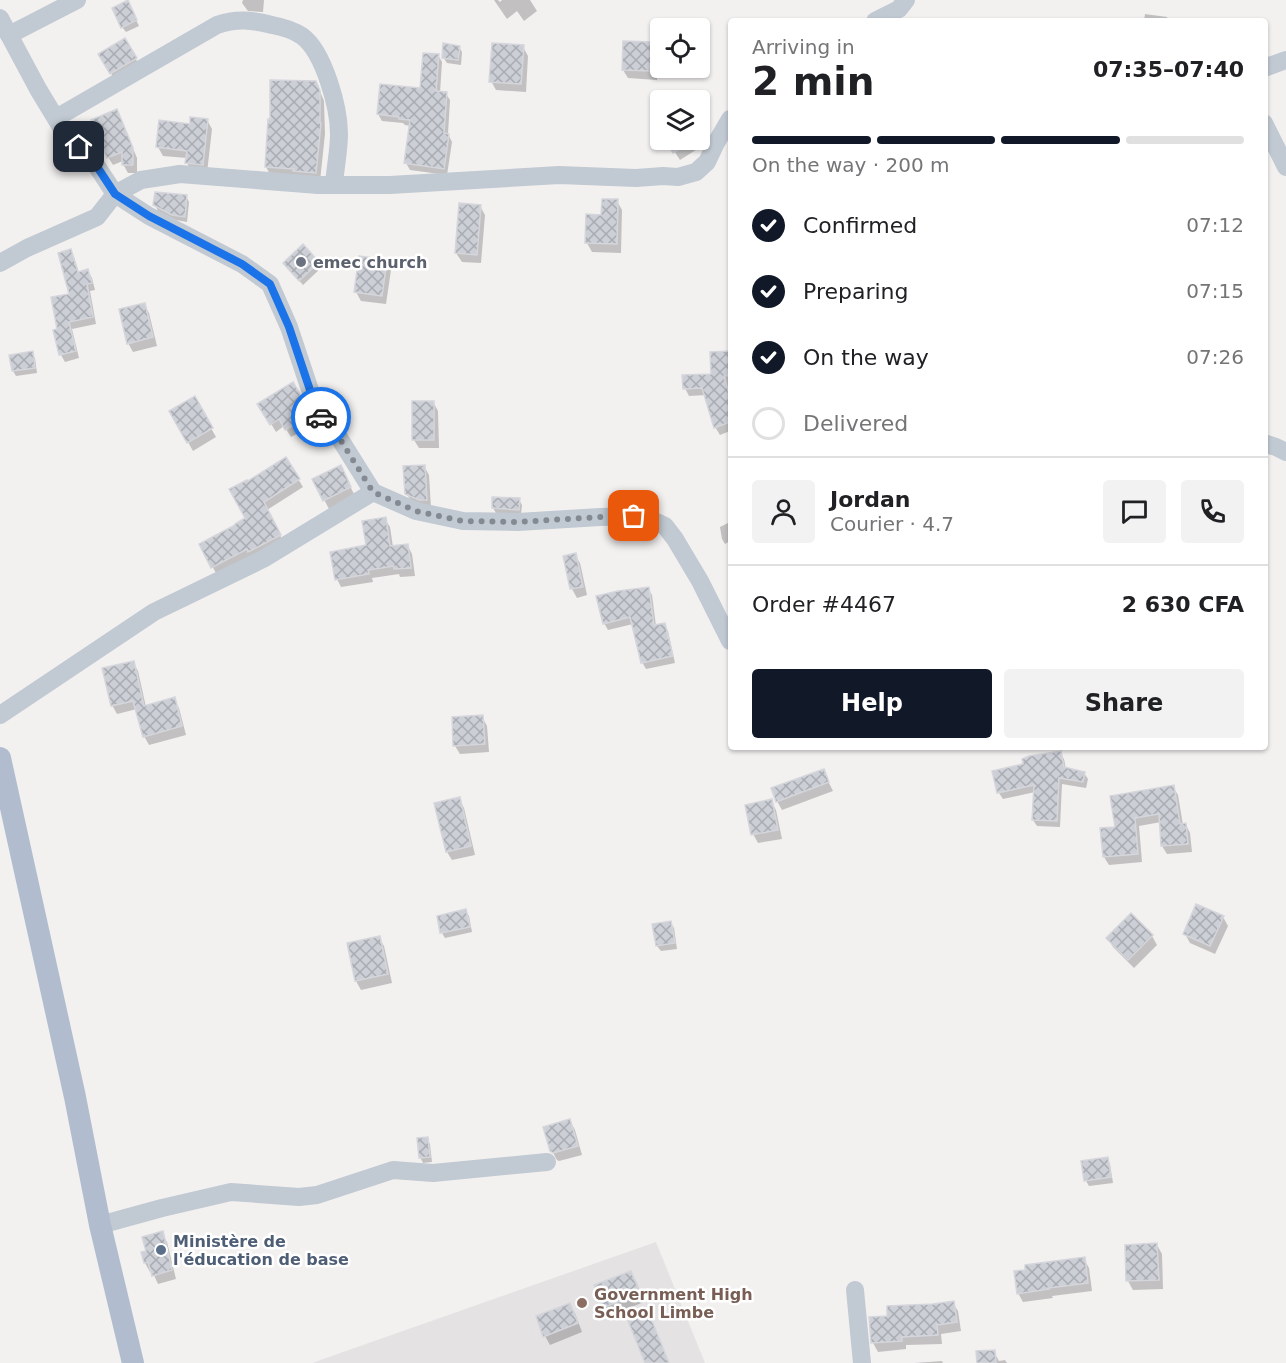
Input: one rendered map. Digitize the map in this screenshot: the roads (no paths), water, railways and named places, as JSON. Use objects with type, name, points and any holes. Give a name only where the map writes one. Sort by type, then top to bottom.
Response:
[{"type":"main road","points":[[0,758],[75,1097],[100,1225],[133,1363]]},
{"type":"street","points":[[9,35],[77,0]]},
{"type":"street","points":[[881,18],[899,9],[906,0]]},
{"type":"street","points":[[0,18],[64,132],[94,162],[115,194],[149,216],[242,264],[270,284],[289,327],[318,414],[338,436],[373,492],[416,511],[463,521],[518,522],[634,516],[652,520],[665,526],[675,539],[700,581],[728,637]]},
{"type":"street","points":[[56,118],[218,25],[230,21],[246,20],[287,28],[310,44],[317,52],[325,69],[333,97],[339,134],[334,185]]},
{"type":"street","points":[[1268,67],[1286,60]]},
{"type":"street","points":[[0,263],[27,248],[97,217],[115,194],[141,180],[180,174],[318,185],[390,185],[559,175],[678,177],[696,172],[707,162],[728,122]]},
{"type":"street","points":[[1268,131],[1286,166]]},
{"type":"street","points":[[1268,444],[1286,452]]},
{"type":"street","points":[[0,714],[154,612],[262,559],[373,492]]},
{"type":"street","points":[[100,1225],[231,1192],[298,1197],[317,1195],[393,1170],[433,1173],[547,1162]]},
{"type":"street","points":[[855,1290],[862,1363]]},
{"type":"place","name":"emec church","points":[[301,262]]},
{"type":"place","name":"Ministère de l'éducation de base","points":[[161,1250]]},
{"type":"place","name":"Government High School Limbe","points":[[582,1303]]}]
